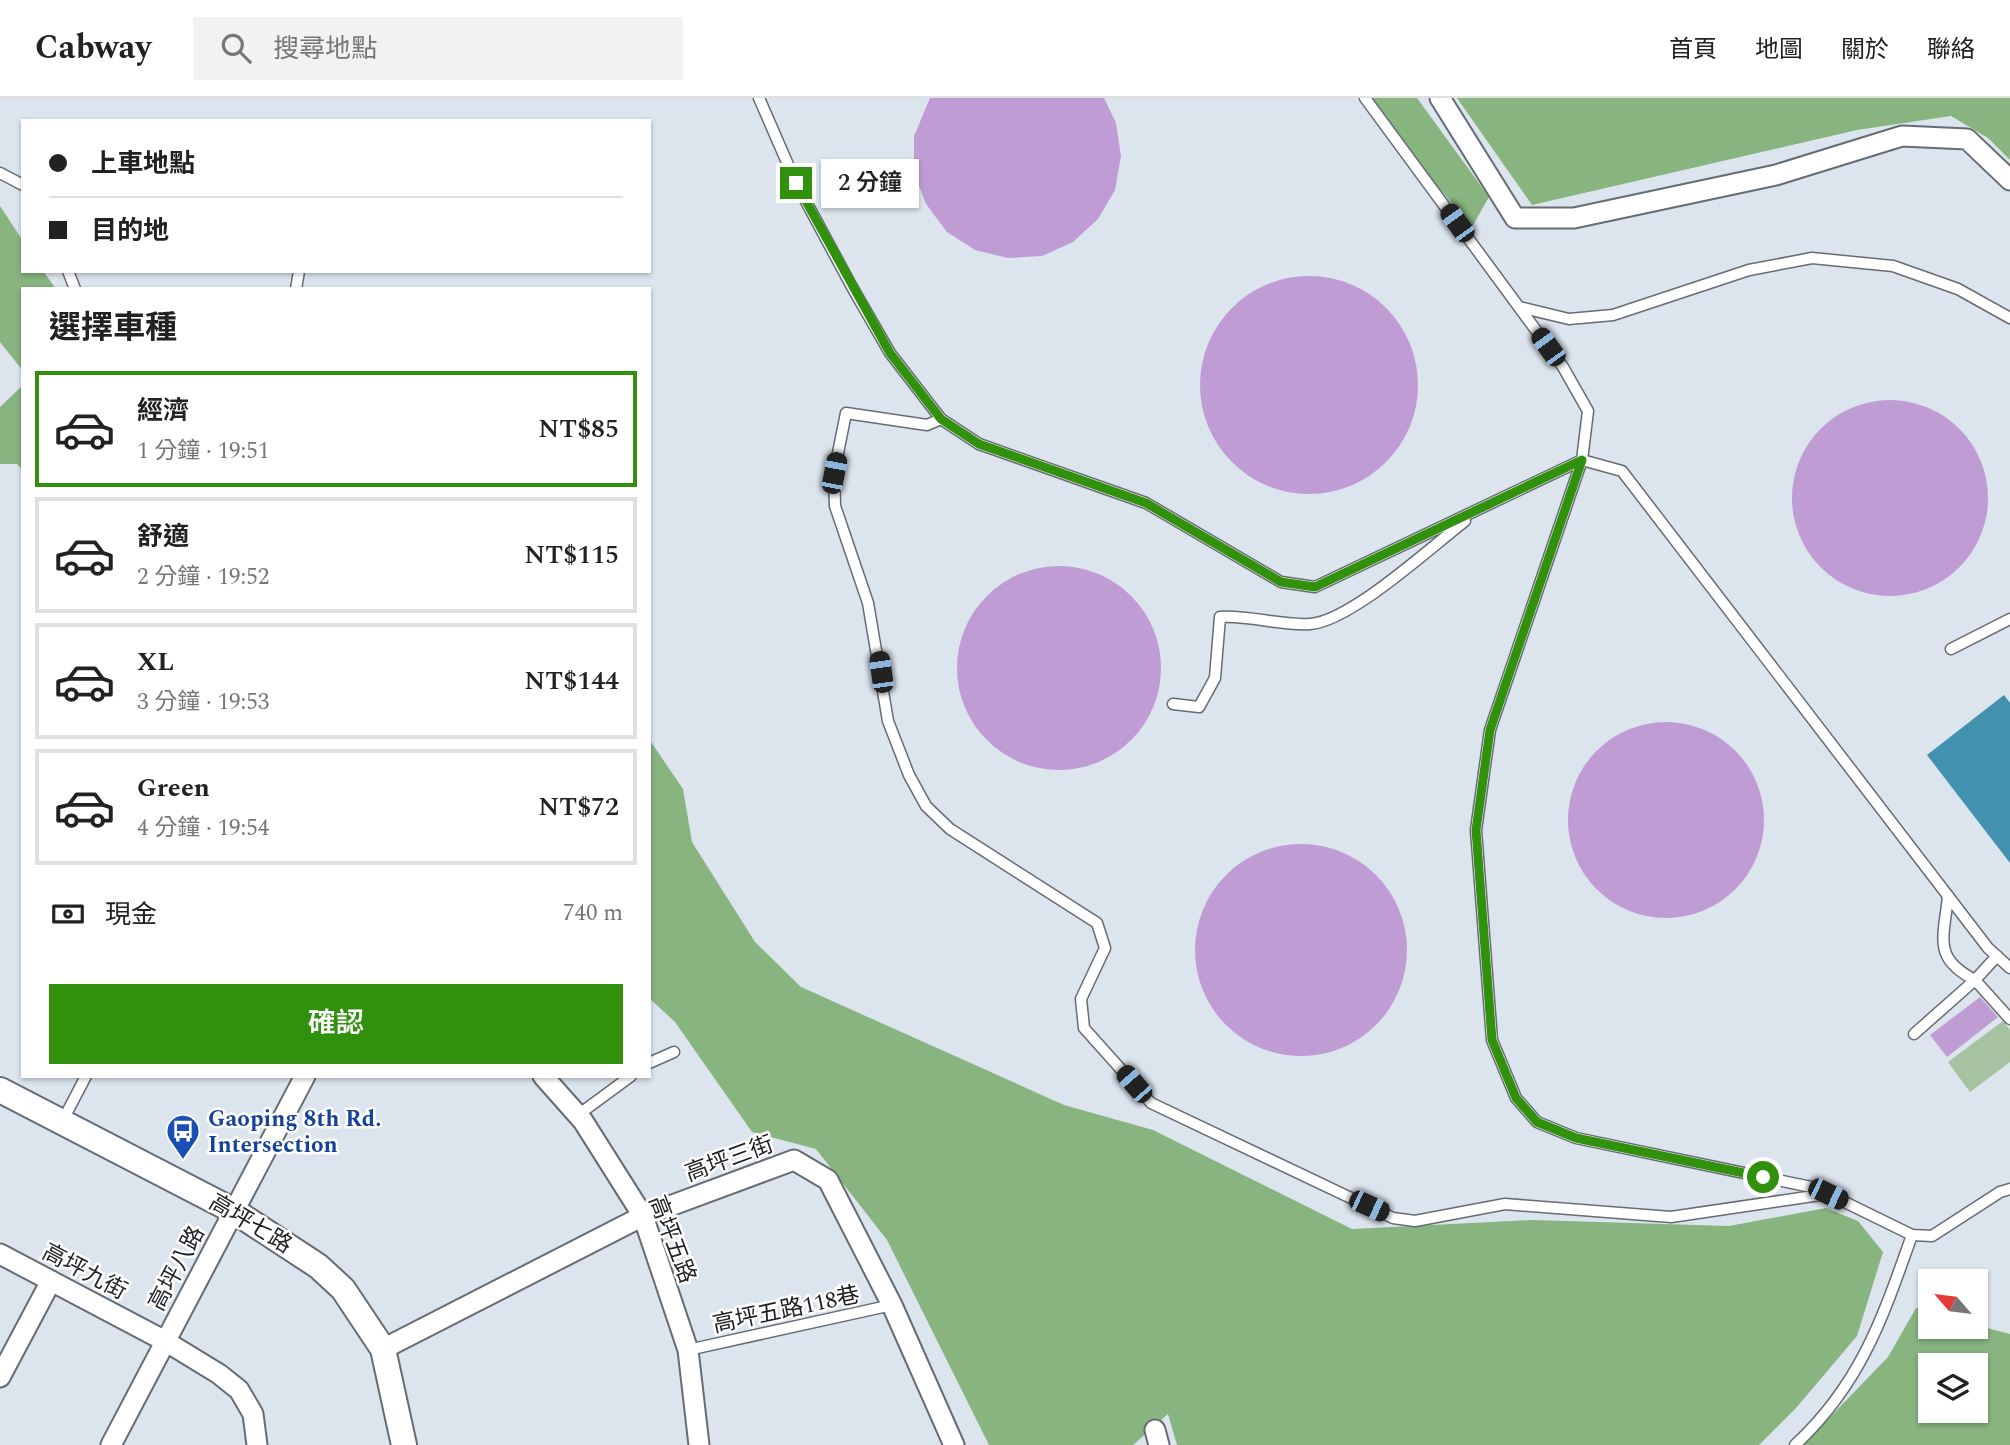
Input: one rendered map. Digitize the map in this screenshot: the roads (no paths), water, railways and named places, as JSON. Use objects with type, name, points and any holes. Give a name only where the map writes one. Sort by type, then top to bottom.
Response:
[{"type":"street","points":[[1440,98],[1515,218],[1574,218],[1776,175],[1902,136],[1967,139],[2010,180]]},
{"type":"street","name":"高坪八路","points":[[111,1445],[304,1078]]},
{"type":"street","name":"高坪五路","points":[[545,1078],[578,1115],[643,1216],[688,1350],[699,1445]]},
{"type":"street","name":"高坪七路","points":[[0,1090],[234,1211],[289,1244],[343,1289],[383,1349],[404,1445]]},
{"type":"street","name":"高坪三街","points":[[383,1349],[643,1216],[794,1160],[828,1180],[892,1305],[954,1445]]},
{"type":"street","name":"高坪九街","points":[[0,1254],[165,1341],[219,1374],[239,1390],[253,1414],[257,1445]]},
{"type":"street","points":[[0,1377],[51,1281]]},
{"type":"lane","points":[[759,98],[796,183],[852,287],[890,353],[941,419],[979,444],[1146,503],[1281,582],[1315,587],[1582,460],[1622,471],[1948,896],[2010,968]]},
{"type":"lane","points":[[1365,98],[1563,367],[1588,411],[1582,460],[1490,730],[1476,830],[1492,1040],[1516,1098],[1537,1122],[1576,1138],[1816,1188],[1912,1235],[1932,1236],[2000,1192],[2010,1189]]},
{"type":"lane","points":[[0,173],[21,184]]},
{"type":"lane","points":[[1519,307],[1569,318],[1613,315],[1749,270],[1812,258],[1893,266],[1958,289],[2010,318]]},
{"type":"lane","points":[[941,419],[927,425],[846,413],[834,473],[835,506],[868,603],[888,721],[909,775],[926,806],[950,829],[1097,923],[1105,948],[1081,999],[1084,1028],[1151,1103],[1393,1218],[1415,1221],[1505,1203],[1671,1217],[1828,1194]]},
{"type":"lane","points":[[1173,704],[1199,707],[1215,678],[1220,617],[1241,615],[1312,624],[1353,608],[1482,508]]},
{"type":"lane","points":[[1951,649],[2010,619]]},
{"type":"lane","points":[[1948,896],[1943,951],[1955,970],[1975,980],[2010,1019]]},
{"type":"lane","points":[[1914,1034],[1975,980],[1997,956]]},
{"type":"lane","points":[[651,1062],[674,1052]]},
{"type":"lane","points":[[62,1122],[85,1078]]},
{"type":"lane","points":[[578,1115],[628,1078]]},
{"type":"lane","points":[[1795,1445],[1816,1425],[1867,1354],[1912,1235]]},
{"type":"lane","name":"高坪五路118巷","points":[[688,1350],[892,1305]]},
{"type":"water","points":[[2004,695],[2010,703],[2010,863],[1927,755]]},
{"type":"place","name":"Gaoping 8th Rd. Intersection","points":[[183,1161]]}]
